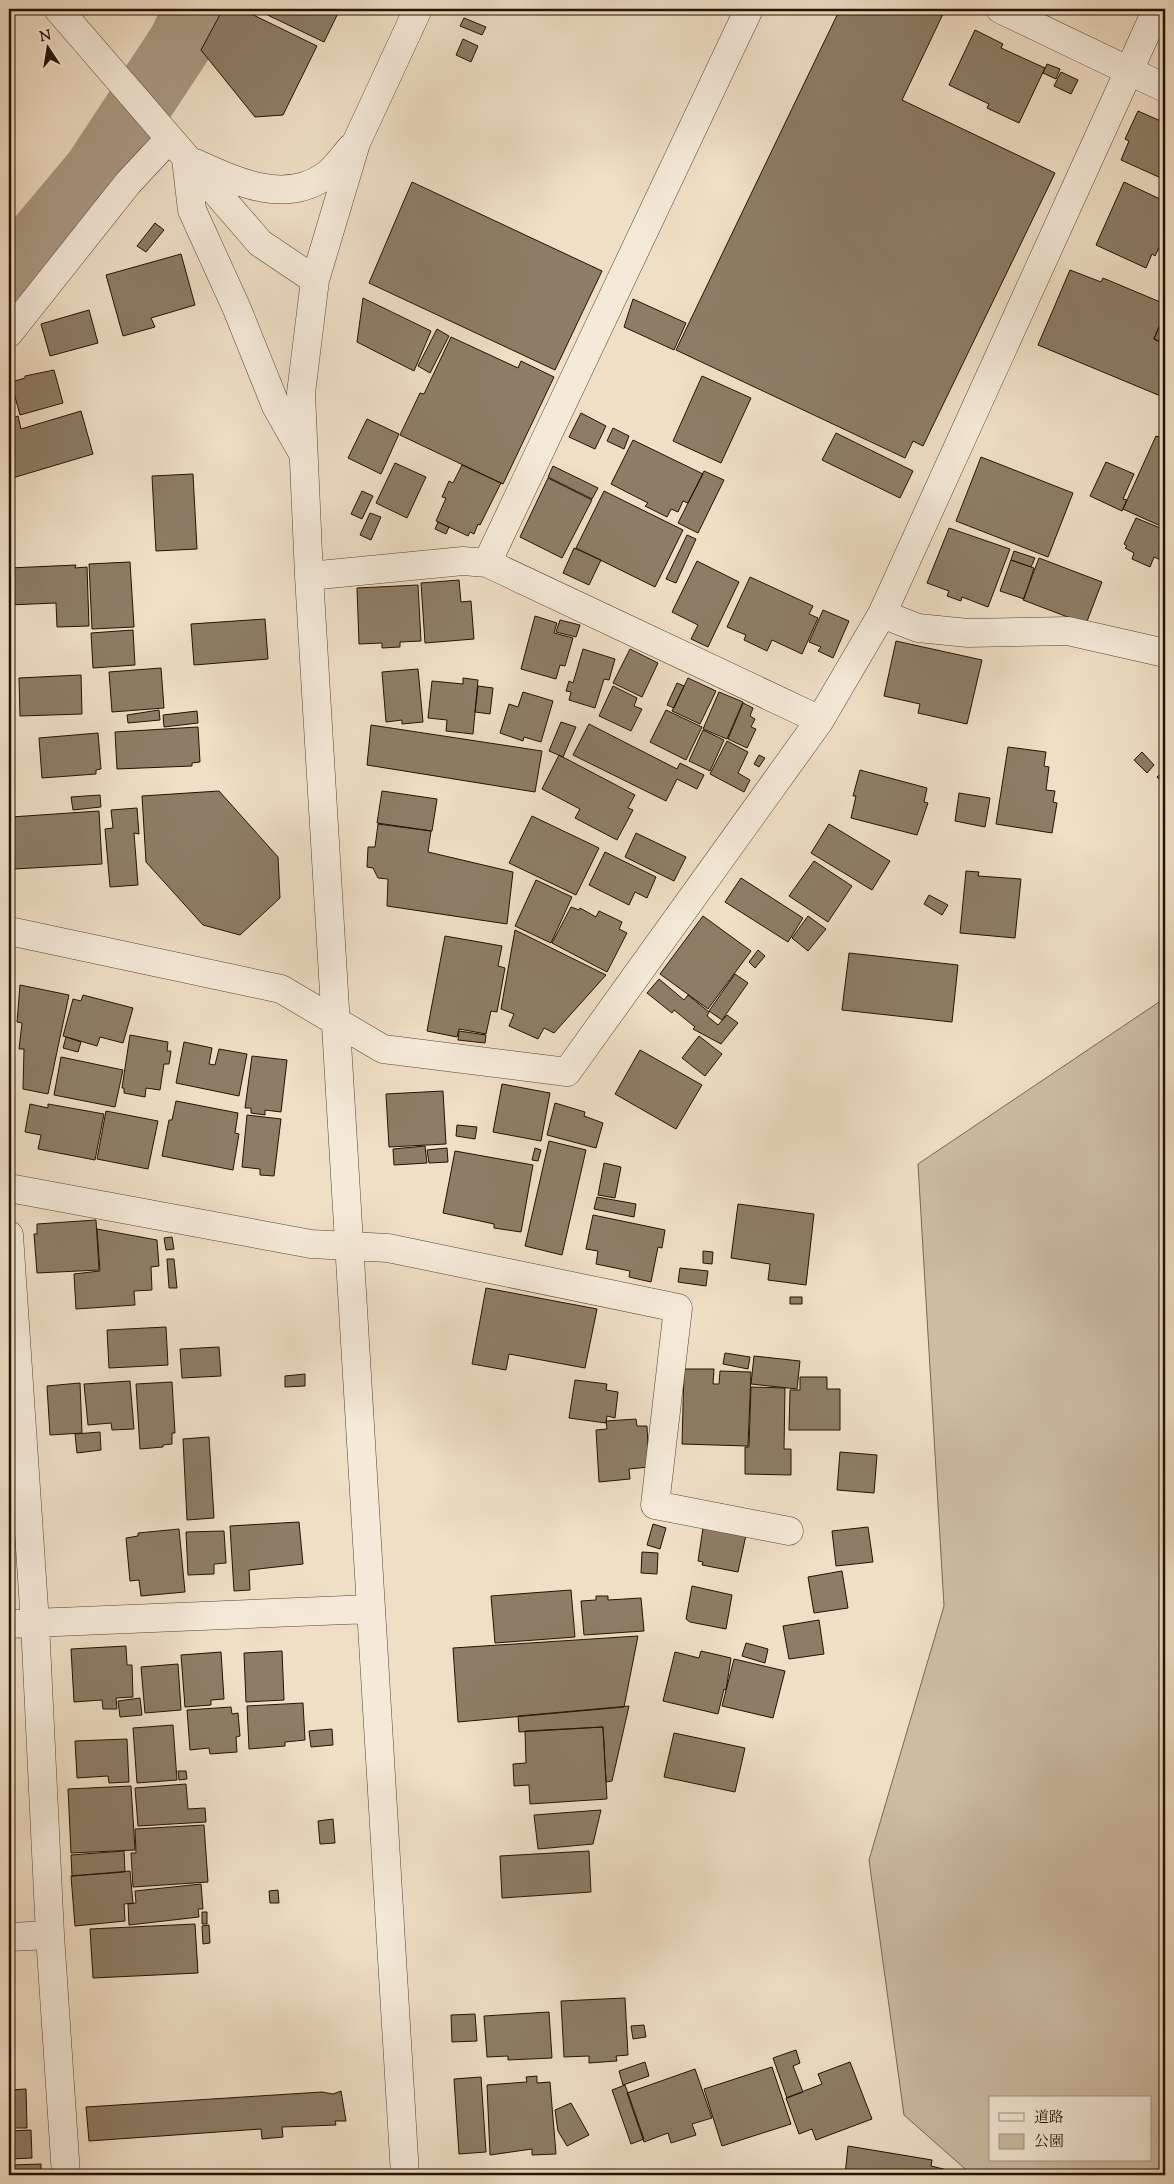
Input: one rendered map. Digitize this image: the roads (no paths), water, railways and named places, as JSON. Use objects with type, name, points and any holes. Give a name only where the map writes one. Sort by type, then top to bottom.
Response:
[{"type":"street","points":[[58,9],[260,243],[315,280]]},
{"type":"street","points":[[405,2175],[309,576],[301,393],[315,280],[356,144],[418,9]]},
{"type":"street","points":[[487,563],[749,9]]},
{"type":"street","points":[[1000,9],[1165,88]]},
{"type":"street","points":[[9,930],[281,989],[336,1019],[383,1049],[567,1072],[820,720],[882,614],[1157,9]]},
{"type":"street","points":[[178,149],[231,180],[265,189],[300,189],[326,176],[356,144]]},
{"type":"street","points":[[9,333],[128,182],[178,149]]},
{"type":"street","points":[[178,149],[192,210],[237,308],[276,406],[304,454]]},
{"type":"street","points":[[309,576],[463,561],[487,563],[820,720]]},
{"type":"street","points":[[882,614],[918,628],[968,633],[1068,631],[1165,653]]},
{"type":"street","points":[[9,1188],[311,1244],[388,1248],[678,1308],[655,1505],[789,1531]]},
{"type":"street","points":[[9,1235],[22,1624],[50,1935],[66,2175]]},
{"type":"street","points":[[22,1624],[371,1609]]},
{"type":"street","points":[[9,1937],[50,1935]]},
{"type":"waterway","points":[[9,275],[96,171],[181,42],[196,9]]}]
